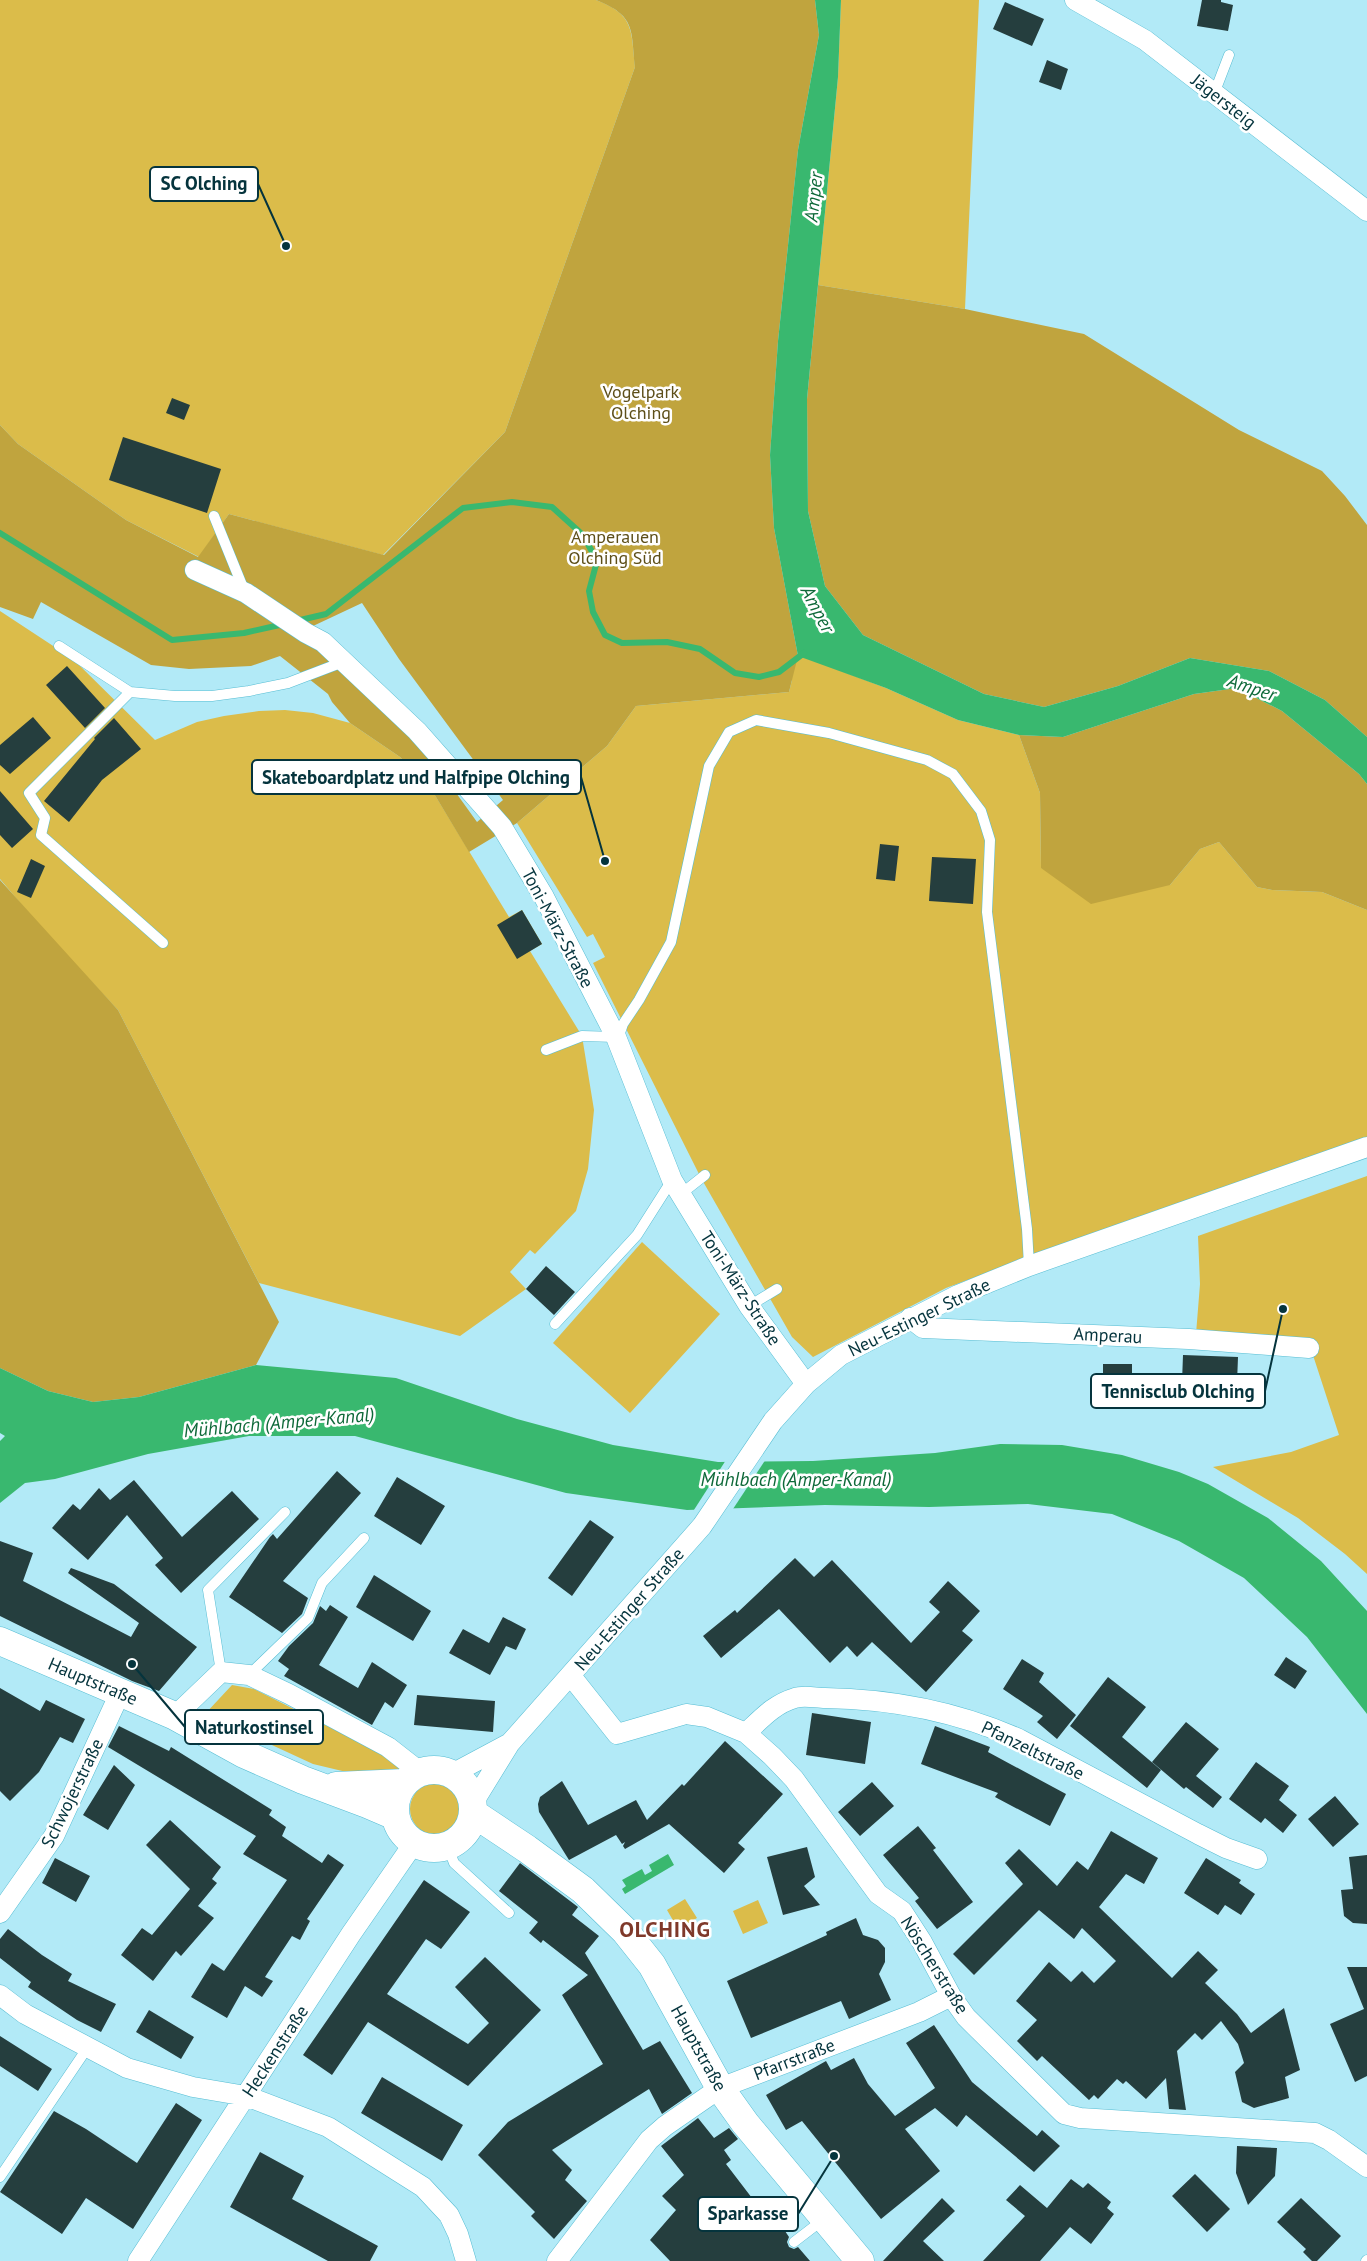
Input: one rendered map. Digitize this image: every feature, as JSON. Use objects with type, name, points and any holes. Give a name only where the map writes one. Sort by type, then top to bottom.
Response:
[{"type":"street","name":"Jägersteig","points":[[1075,0],[1145,40],[1367,211]]},
{"type":"street","name":"Toni-März-Straße","points":[[195,570],[246,593],[298,628],[323,642],[417,731],[502,828],[544,896],[616,1037],[677,1187],[749,1306],[806,1384]]},
{"type":"street","name":"Neu-Estinger Straße","points":[[473,1808],[510,1743],[571,1676],[704,1522],[759,1440],[806,1384],[841,1355],[958,1295],[1029,1266],[1367,1147]]},
{"type":"street","name":"Amperau","points":[[910,1318],[924,1328],[1189,1338],[1309,1348]]},
{"type":"street","name":"Hauptstraße","points":[[0,1640],[175,1716],[244,1754],[395,1816]]},
{"type":"street","points":[[175,1716],[221,1672],[249,1675],[289,1694],[388,1747],[412,1778]]},
{"type":"street","name":"Nöscherstraße","points":[[571,1676],[617,1734],[686,1714],[707,1717],[746,1733],[772,1756],[794,1779],[878,1894],[902,1911],[922,1942],[951,1996],[966,2017],[1064,2114],[1080,2118],[1315,2133],[1329,2140],[1367,2167]]},
{"type":"street","name":"Schwojerstraße","points":[[0,1913],[54,1836],[120,1693]]},
{"type":"street","name":"Pfanzeltstraße","points":[[746,1733],[776,1704],[797,1697],[840,1698],[936,1710],[996,1729],[1019,1739],[1198,1834],[1226,1848],[1257,1859]]},
{"type":"street","name":"Neu-Estinger Straße","points":[[452,1774],[510,1743]]},
{"type":"street","points":[[436,1770],[452,1774],[466,1786],[473,1808],[469,1827],[454,1842],[433,1849],[414,1843],[405,1836],[395,1816],[398,1793],[412,1778],[436,1770]]},
{"type":"street","name":"Hauptstraße","points":[[321,1787],[412,1778]]},
{"type":"street","name":"Hauptstraße","points":[[473,1808],[583,1890],[625,1930],[652,1965],[720,2088],[745,2123],[860,2261]]},
{"type":"street","name":"Hauptstraße","points":[[454,1842],[527,1848]]},
{"type":"street","name":"Heckenstraße","points":[[138,2261],[351,1934],[414,1843]]},
{"type":"street","points":[[0,1995],[25,2014],[128,2068],[193,2087],[246,2096],[328,2127],[422,2187],[449,2215],[458,2234],[466,2261]]},
{"type":"street","name":"Pfarrstraße","points":[[557,2261],[649,2140],[665,2126],[720,2088],[919,2012],[951,1996]]},
{"type":"lane","points":[[1214,94],[1229,55]]},
{"type":"lane","points":[[214,516],[246,593]]},
{"type":"lane","points":[[60,646],[130,692],[175,696],[212,696],[288,683],[343,662]]},
{"type":"lane","points":[[130,692],[28,792],[45,818],[41,835],[163,943]]},
{"type":"lane","points":[[546,1050],[582,1036],[616,1037],[653,977],[671,942],[709,766],[729,732],[756,720],[830,733],[928,760],[953,774],[981,811],[990,840],[987,912],[1027,1229],[1029,1266]]},
{"type":"lane","points":[[555,1324],[637,1235],[677,1187],[705,1175]]},
{"type":"lane","points":[[749,1306],[777,1289]]},
{"type":"lane","points":[[221,1672],[208,1590],[285,1512]]},
{"type":"lane","points":[[249,1675],[308,1618],[322,1583],[364,1538]]},
{"type":"lane","points":[[454,1842],[454,1863],[509,1913]]},
{"type":"lane","points":[[0,2177],[88,2047]]},
{"type":"lane","points":[[794,2242],[824,2219]]},
{"type":"shaded area","points":[[0,0],[596,0],[618,12],[629,25],[635,67],[505,432],[383,555],[229,514],[199,557],[126,520],[18,444],[0,425]]},
{"type":"shaded area","points":[[841,0],[979,0],[965,309],[818,285],[838,77]]},
{"type":"shaded area","points":[[0,611],[73,659],[155,740],[197,722],[259,711],[285,710],[313,713],[350,723],[400,757],[430,787],[509,917],[522,910],[542,944],[530,951],[582,1036],[594,1110],[588,1169],[576,1211],[535,1254],[530,1250],[510,1272],[526,1289],[460,1336],[259,1283],[118,1010],[43,930],[0,879]]},
{"type":"shaded area","points":[[786,650],[886,688],[958,720],[1019,735],[1040,793],[1041,868],[1170,885],[1200,849],[1219,842],[1257,887],[1272,890],[1322,892],[1367,910],[1367,1140],[1059,1246],[946,1288],[813,1357],[792,1337],[701,1178],[593,963],[605,957],[593,934],[587,937],[517,823],[607,746],[636,706],[789,692],[792,680]]},
{"type":"shaded area","points":[[1367,1176],[1367,1574],[1345,1554],[1298,1518],[1213,1467],[1291,1452],[1339,1435],[1310,1346],[1196,1334],[1200,1284],[1198,1236]]},
{"type":"shaded area","points":[[642,1242],[720,1314],[630,1413],[553,1343]]},
{"type":"shaded area","points":[[232,1685],[254,1689],[381,1753],[402,1770],[359,1775],[313,1764],[205,1714]]},
{"type":"shaded area","points":[[431,1783],[441,1783],[455,1790],[462,1804],[462,1814],[455,1828],[441,1835],[431,1835],[421,1831],[414,1824],[410,1814],[410,1804],[414,1794],[421,1787]]},
{"type":"shaded area","points":[[685,1899],[697,1918],[678,1929],[667,1910]]},
{"type":"shaded area","points":[[758,1900],[768,1923],[743,1934],[733,1911]]},
{"type":"green space","name":"Amperauen Olching Süd","points":[[596,0],[815,0],[819,35],[798,150],[778,341],[770,455],[774,528],[798,656],[789,692],[636,706],[607,746],[517,823],[469,852],[430,787],[400,757],[350,723],[332,702],[328,694],[280,656],[251,666],[189,669],[151,665],[41,602],[33,619],[0,607],[0,425],[18,444],[126,520],[198,557],[229,514],[384,555],[505,432],[635,67],[629,25],[625,18],[609,6]],"holes":[[[362,603],[399,659],[503,800],[477,822],[418,740],[341,666],[296,634]]]},
{"type":"green space","points":[[818,285],[965,309],[1084,334],[1239,430],[1322,471],[1345,496],[1367,525],[1367,737],[1325,700],[1269,671],[1190,658],[1118,686],[1044,707],[984,694],[863,635],[825,586],[808,511],[807,399]]},
{"type":"green space","points":[[1237,688],[1282,711],[1359,774],[1367,784],[1367,910],[1322,892],[1272,890],[1257,887],[1219,842],[1200,849],[1170,885],[1091,904],[1041,868],[1040,793],[1019,735],[1063,737],[1194,694]]},
{"type":"green space","points":[[0,880],[118,1010],[279,1322],[256,1365],[139,1397],[93,1402],[48,1391],[0,1368]]},
{"type":"water","name":"Amper","points":[[815,0],[841,0],[838,77],[807,399],[808,511],[825,586],[863,635],[984,694],[1044,707],[1118,686],[1190,658],[1269,671],[1325,700],[1367,737],[1367,784],[1359,774],[1282,711],[1237,688],[1194,694],[1063,737],[1019,735],[958,720],[886,688],[798,656],[774,528],[770,455],[778,341],[798,150],[819,35]]},
{"type":"water","name":"Mühlbach (Amper-Kanal)","points":[[256,1365],[396,1378],[517,1419],[613,1445],[718,1462],[813,1461],[935,1453],[1000,1444],[1062,1445],[1122,1455],[1179,1472],[1208,1484],[1268,1518],[1321,1561],[1367,1611],[1367,1714],[1307,1637],[1244,1578],[1179,1541],[1112,1514],[1028,1504],[929,1507],[825,1505],[687,1510],[566,1493],[355,1436],[249,1436],[148,1454],[55,1479],[25,1483],[0,1503],[0,1441],[5,1436],[0,1433],[0,1368],[48,1391],[93,1402],[139,1397]]},
{"type":"water","points":[[668,1854],[674,1865],[625,1894],[622,1889],[626,1886],[622,1880],[642,1869],[645,1875],[652,1871],[649,1865]]},
{"type":"pier","points":[[766,1459],[731,1512],[692,1513],[726,1460]]},
{"type":"building","points":[[1202,0],[1221,0],[1221,2],[1233,5],[1228,31],[1197,26]]},
{"type":"building","points":[[1005,2],[1044,19],[1032,46],[993,29]]},
{"type":"building","points":[[1047,60],[1068,69],[1061,90],[1039,82]]},
{"type":"building","points":[[172,398],[190,405],[184,420],[166,413]]},
{"type":"building","points":[[123,437],[221,469],[207,513],[109,480]]},
{"type":"building","points":[[67,666],[105,708],[85,728],[46,685]]},
{"type":"building","points":[[33,717],[51,738],[10,774],[0,765],[0,745]]},
{"type":"building","points":[[114,718],[141,749],[102,780],[69,822],[44,801],[94,738]]},
{"type":"building","points":[[0,791],[33,829],[12,848],[0,835]]},
{"type":"building","points":[[880,844],[899,846],[895,881],[876,879]]},
{"type":"building","points":[[932,857],[976,859],[973,904],[929,901]]},
{"type":"building","points":[[31,859],[45,866],[31,898],[17,892]]},
{"type":"building","points":[[522,910],[542,944],[517,959],[497,925]]},
{"type":"building","points":[[546,1266],[575,1292],[554,1315],[526,1289]]},
{"type":"building","points":[[1183,1355],[1238,1357],[1237,1383],[1182,1382]]},
{"type":"building","points":[[1103,1364],[1132,1364],[1132,1384],[1103,1384]]},
{"type":"building","points":[[337,1471],[361,1493],[283,1581],[308,1598],[302,1614],[282,1633],[229,1597],[270,1537],[273,1534],[277,1539]]},
{"type":"building","points":[[397,1477],[445,1506],[421,1545],[374,1516]]},
{"type":"building","points":[[134,1480],[182,1537],[232,1491],[259,1519],[181,1593],[155,1565],[163,1558],[127,1515],[88,1560],[52,1528],[73,1504],[80,1510],[99,1488],[110,1500]]},
{"type":"building","points":[[590,1520],[614,1537],[572,1596],[548,1578]]},
{"type":"building","points":[[0,1541],[33,1553],[23,1581],[131,1637],[139,1623],[68,1573],[71,1568],[114,1584],[197,1647],[159,1691],[132,1681],[0,1616]]},
{"type":"building","points":[[795,1558],[814,1577],[832,1560],[911,1643],[940,1612],[929,1602],[948,1581],[980,1611],[962,1631],[973,1640],[926,1692],[872,1642],[857,1657],[847,1646],[830,1663],[779,1609],[721,1658],[703,1636],[735,1610],[737,1613]]},
{"type":"building","points":[[374,1575],[431,1611],[413,1641],[356,1607]]},
{"type":"building","points":[[330,1605],[348,1617],[319,1665],[358,1688],[372,1662],[407,1685],[393,1708],[385,1702],[372,1725],[284,1676],[289,1669],[278,1661],[289,1646],[313,1623],[320,1606],[326,1611]]},
{"type":"building","points":[[503,1617],[526,1629],[516,1650],[506,1646],[490,1675],[449,1653],[463,1629],[489,1643]]},
{"type":"building","points":[[1286,1657],[1307,1671],[1295,1689],[1274,1675]]},
{"type":"building","points":[[1022,1659],[1044,1673],[1039,1682],[1076,1715],[1057,1739],[1037,1722],[1043,1716],[1003,1689]]},
{"type":"building","points":[[1108,1677],[1146,1707],[1122,1737],[1161,1770],[1147,1788],[1070,1726]]},
{"type":"building","points":[[0,1688],[40,1711],[46,1700],[85,1719],[73,1743],[60,1737],[39,1772],[10,1801],[0,1791]]},
{"type":"building","points":[[417,1695],[495,1701],[493,1732],[414,1725]]},
{"type":"building","points":[[812,1713],[871,1722],[865,1764],[806,1755]]},
{"type":"building","points":[[1186,1722],[1219,1749],[1196,1776],[1222,1797],[1213,1808],[1186,1787],[1184,1789],[1152,1762]]},
{"type":"building","points":[[119,1726],[169,1751],[171,1747],[272,1810],[269,1815],[286,1827],[282,1836],[322,1863],[328,1854],[344,1865],[307,1919],[310,1921],[300,1940],[292,1936],[265,1977],[273,1981],[262,1997],[245,1986],[227,2018],[191,1997],[212,1963],[224,1971],[287,1880],[243,1854],[256,1836],[108,1747]]},
{"type":"building","points":[[935,1726],[990,1747],[988,1752],[1066,1794],[1050,1826],[995,1797],[998,1793],[921,1764]]},
{"type":"building","points":[[725,1741],[783,1794],[738,1843],[745,1849],[724,1873],[669,1824],[625,1849],[623,1846],[625,1842],[622,1844],[616,1835],[569,1860],[539,1812],[538,1804],[540,1797],[562,1781],[588,1825],[636,1800],[647,1820],[682,1784],[684,1786]]},
{"type":"building","points":[[1256,1762],[1289,1786],[1279,1800],[1297,1815],[1283,1833],[1265,1818],[1261,1823],[1229,1799]]},
{"type":"building","points":[[114,1765],[135,1785],[108,1830],[83,1815]]},
{"type":"building","points":[[872,1782],[894,1806],[860,1836],[838,1812]]},
{"type":"building","points":[[1335,1796],[1359,1824],[1333,1847],[1308,1819]]},
{"type":"building","points":[[170,1820],[221,1867],[212,1879],[217,1883],[198,1906],[214,1918],[181,1956],[176,1951],[153,1981],[121,1955],[142,1928],[152,1935],[190,1889],[146,1845]]},
{"type":"building","points":[[918,1826],[936,1848],[933,1850],[973,1902],[937,1929],[915,1901],[919,1898],[883,1855]]},
{"type":"building","points":[[1111,1831],[1158,1858],[1144,1884],[1126,1874],[1099,1907],[1172,1978],[1198,1951],[1218,1970],[1205,1983],[1237,2014],[1251,2033],[1284,2008],[1300,2070],[1285,2077],[1289,2098],[1254,2108],[1242,2102],[1235,2072],[1244,2063],[1238,2044],[1221,2021],[1202,2040],[1195,2033],[1177,2051],[1186,2110],[1169,2109],[1166,2078],[1146,2099],[1126,2081],[1123,2084],[1117,2079],[1098,2099],[1094,2095],[1089,2100],[1042,2056],[1037,2061],[1017,2041],[1037,2020],[1016,2001],[1049,1962],[1071,1982],[1082,1971],[1094,1983],[1116,1961],[1082,1928],[1074,1939],[1039,1910],[974,1975],[953,1954],[1023,1884],[1005,1863],[1019,1849],[1057,1886],[1077,1861],[1088,1870]]},
{"type":"building","points":[[807,1847],[815,1877],[804,1886],[820,1905],[783,1915],[767,1857]]},
{"type":"building","points":[[1367,1855],[1367,1924],[1353,1923],[1344,1916],[1341,1890],[1353,1889],[1349,1857]]},
{"type":"building","points":[[55,1858],[90,1876],[76,1902],[42,1883]]},
{"type":"building","points":[[1206,1858],[1241,1880],[1239,1883],[1255,1894],[1241,1915],[1225,1905],[1218,1915],[1184,1893]]},
{"type":"building","points":[[520,1863],[578,1907],[572,1915],[599,1936],[585,1953],[643,2050],[660,2041],[692,2093],[662,2114],[649,2089],[552,2150],[572,2170],[565,2180],[587,2201],[554,2239],[531,2216],[535,2212],[478,2155],[508,2122],[603,2064],[562,1995],[588,1975],[543,1940],[541,1943],[529,1933],[538,1922],[499,1891]]},
{"type":"building","points":[[424,1880],[470,1912],[441,1949],[426,1939],[387,1994],[468,2044],[489,2023],[455,1987],[485,1957],[541,2010],[468,2086],[368,2022],[332,2075],[303,2055]]},
{"type":"building","points":[[856,1918],[863,1935],[878,1940],[885,1948],[885,1962],[879,1974],[891,2000],[849,2019],[841,2001],[751,2038],[727,1981],[827,1935],[826,1932]]},
{"type":"building","points":[[8,1929],[42,1955],[72,1974],[68,1981],[116,2004],[101,2032],[77,2020],[28,1987],[31,1982],[0,1958],[0,1939]]},
{"type":"building","points":[[1347,1967],[1367,1967],[1367,2076],[1355,2082],[1330,2024],[1364,2009]]},
{"type":"building","points":[[149,2010],[194,2037],[181,2059],[136,2032]]},
{"type":"building","points":[[934,2025],[972,2082],[1037,2136],[1042,2130],[1060,2146],[1034,2172],[966,2115],[957,2127],[935,2108],[905,2129],[940,2171],[881,2219],[802,2121],[786,2130],[766,2095],[826,2061],[831,2070],[854,2058],[868,2084],[895,2116],[935,2088],[906,2043]]},
{"type":"building","points":[[0,2036],[52,2069],[38,2091],[0,2066]]},
{"type":"building","points":[[382,2077],[463,2125],[442,2161],[361,2113]]},
{"type":"building","points":[[176,2103],[202,2120],[133,2229],[86,2198],[62,2234],[0,2192],[54,2111],[86,2129],[137,2163]]},
{"type":"building","points":[[698,2118],[714,2138],[729,2128],[738,2139],[724,2150],[731,2160],[726,2164],[778,2232],[783,2228],[789,2237],[787,2242],[789,2247],[794,2249],[798,2247],[810,2261],[670,2261],[650,2240],[676,2210],[662,2196],[684,2175],[661,2146]]},
{"type":"building","points":[[1237,2146],[1277,2148],[1275,2176],[1248,2205],[1236,2173]]},
{"type":"building","points":[[260,2152],[304,2176],[292,2199],[378,2246],[370,2261],[328,2261],[230,2207]]},
{"type":"building","points":[[1195,2174],[1230,2209],[1207,2232],[1172,2196]]},
{"type":"building","points":[[1071,2179],[1083,2188],[1088,2183],[1111,2202],[1107,2208],[1114,2214],[1091,2244],[1070,2227],[1040,2261],[983,2261],[1025,2216],[1006,2200],[1020,2185],[1047,2208]]},
{"type":"building","points":[[942,2198],[955,2211],[923,2241],[944,2261],[883,2261]]},
{"type":"building","points":[[1301,2198],[1341,2236],[1317,2261],[1312,2261],[1303,2252],[1306,2249],[1277,2222]]},
{"type":"waterway","points":[[296,621],[326,614],[463,508],[512,502],[552,507],[583,535],[597,561],[589,591],[593,612],[605,635],[622,643],[667,642],[700,649],[735,673],[759,677],[779,672],[804,653]]},
{"type":"waterway","points":[[0,533],[172,640],[244,633],[284,624]]},
{"type":"place","name":"SC Olching","points":[[286,246]]},
{"type":"place","name":"Skateboardplatz und Halfpipe Olching","points":[[605,861]]},
{"type":"place","name":"Tennisclub Olching","points":[[1283,1309]]},
{"type":"place","name":"Naturkostinsel","points":[[132,1664]]},
{"type":"place","name":"Sparkasse","points":[[834,2156]]},
{"type":"district","name":"OLCHING","points":[[665,1929]]},
{"type":"park label","name":"Vogelpark Olching","points":[[641,401]]}]
